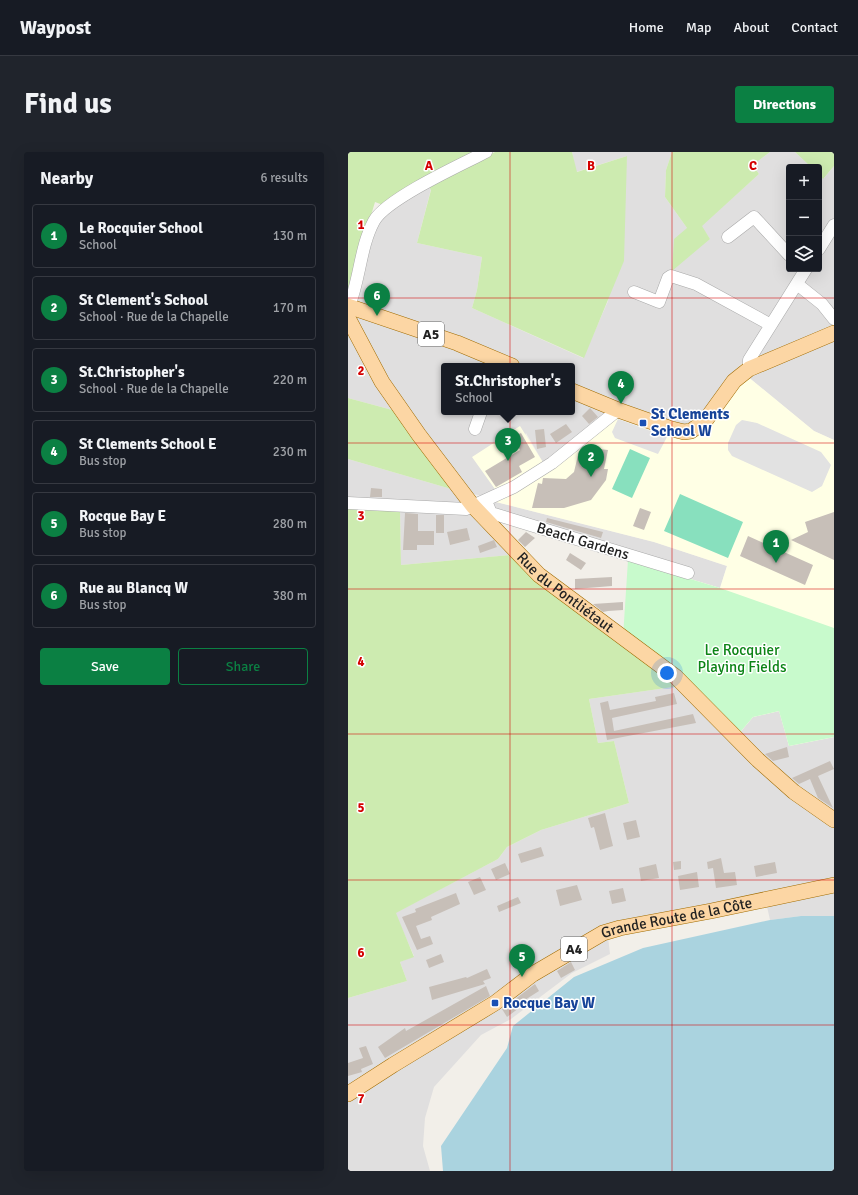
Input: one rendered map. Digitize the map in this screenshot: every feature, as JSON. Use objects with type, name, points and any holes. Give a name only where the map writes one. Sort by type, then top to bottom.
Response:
[{"type":"main road","name":"A5","points":[[348,310],[458,343],[495,363]]},
{"type":"main road","name":"Rue du Pontliétaut","points":[[348,310],[382,382],[419,435],[480,503],[539,575],[676,677],[758,760],[794,792],[834,820]]},
{"type":"main road","points":[[575,392],[618,410],[672,429],[684,432],[691,431],[705,421],[734,381],[749,369],[834,333]]},
{"type":"main road","name":"Grande Route de la Côte","points":[[348,1094],[495,1003],[548,964],[603,933],[620,928],[711,911],[834,885]]},
{"type":"street","points":[[348,310],[366,242],[374,220],[387,207],[435,177],[486,152]]},
{"type":"street","points":[[728,237],[754,216],[786,252]]},
{"type":"street","points":[[822,243],[834,225]]},
{"type":"street","points":[[749,369],[749,360],[798,284],[803,272]]},
{"type":"street","points":[[634,292],[659,302],[668,278],[671,276],[696,284],[771,325]]},
{"type":"street","points":[[798,284],[822,304],[834,318]]},
{"type":"street","points":[[348,504],[466,509],[514,487],[552,463],[618,410]]},
{"type":"street","points":[[475,429],[479,415]]},
{"type":"street","name":"Beach Gardens","points":[[480,503],[491,513],[688,573]]},
{"type":"shaded area","points":[[572,152],[672,152],[666,170],[665,197],[687,228],[710,239],[701,226],[759,174],[753,165],[770,152],[795,152],[808,164],[786,164],[786,272],[800,272],[745,360],[731,375],[700,416],[690,423],[676,425],[575,388],[575,363],[516,363],[461,340],[359,305],[356,299],[365,261],[381,217],[428,185],[431,189],[417,243],[482,257],[477,290],[472,308],[583,358],[608,301],[627,156],[576,172]]},
{"type":"shaded area","points":[[834,166],[834,218],[822,236],[822,176],[824,178]]},
{"type":"shaded area","points":[[834,231],[834,313],[802,281],[807,272],[822,272],[822,249]]},
{"type":"shaded area","points":[[798,288],[834,322],[834,328],[754,362]]},
{"type":"shaded area","points":[[353,312],[495,363],[441,363],[441,415],[575,415],[575,396],[611,411],[544,464],[526,433],[497,492],[488,497],[468,493],[374,361]]},
{"type":"shaded area","points":[[348,323],[396,411],[348,398]]},
{"type":"shaded area","points":[[834,336],[834,440],[814,431],[747,376]]},
{"type":"shaded area","points":[[747,376],[814,431],[834,440],[834,737],[789,746],[779,711],[753,717],[736,737],[628,560],[720,588],[727,566],[654,542],[492,501],[615,418],[667,437],[694,437],[711,426]]},
{"type":"shaded area","points":[[618,419],[667,437],[658,454],[615,438],[612,432]]},
{"type":"shaded area","points":[[742,420],[757,423],[821,452],[831,465],[822,486],[812,492],[732,456],[728,450],[728,443],[736,425]]},
{"type":"shaded area","points":[[520,426],[544,464],[497,492],[472,457]]},
{"type":"shaded area","points":[[348,459],[458,491],[511,555],[401,565],[400,510],[348,507]]},
{"type":"shaded area","points":[[492,501],[654,542],[727,566],[720,588],[628,560],[483,506]]},
{"type":"shaded area","points":[[680,686],[736,737],[753,717],[780,711],[789,746],[834,737],[834,880],[607,928],[610,954],[572,973],[511,1019],[481,1035],[434,1087],[425,1118],[423,1146],[430,1171],[348,1171],[348,998],[407,981],[400,962],[414,956],[395,913],[498,859],[507,847],[541,830],[629,803],[614,741],[598,743],[589,699]]},
{"type":"shaded area","points":[[834,889],[834,916],[801,916],[770,920],[766,902]]},
{"type":"green space","points":[[348,152],[471,152],[473,155],[383,205],[375,202],[348,293]]},
{"type":"green space","points":[[495,152],[572,152],[577,172],[627,156],[624,261],[584,358],[472,308],[477,290],[482,257],[417,243],[431,190],[428,185]]},
{"type":"green space","points":[[672,152],[770,152],[753,165],[759,174],[702,226],[710,239],[672,271],[674,239],[687,228],[665,197],[666,170]]},
{"type":"green space","points":[[795,152],[834,152],[834,166],[823,179],[822,164],[808,164]]},
{"type":"green space","points":[[348,398],[396,411],[458,491],[348,459]]},
{"type":"green space","points":[[630,449],[650,458],[632,498],[612,489]]},
{"type":"green space","points":[[680,494],[743,522],[728,558],[664,531]]},
{"type":"green space","points":[[348,507],[400,510],[401,565],[511,555],[680,686],[589,699],[598,743],[614,741],[629,803],[541,830],[507,847],[498,859],[396,913],[414,957],[400,962],[407,981],[348,998]]},
{"type":"green space","name":"Le Rocquier Playing Fields","points":[[628,560],[720,588],[834,628],[834,737],[789,746],[779,711],[753,717],[736,737],[623,637]]},
{"type":"water","points":[[801,916],[834,916],[834,1171],[443,1171],[441,1146],[507,1048],[513,1026],[574,977],[643,948],[770,920]]},
{"type":"building","points":[[590,408],[598,417],[589,424],[582,416]]},
{"type":"building","points":[[566,424],[572,432],[556,443],[550,434]]},
{"type":"building","points":[[544,429],[546,447],[537,449],[535,430]]},
{"type":"building","points":[[521,433],[535,457],[519,466],[522,472],[496,487],[485,471],[520,450],[513,437]]},
{"type":"building","points":[[590,448],[608,450],[604,469],[608,469],[606,480],[591,500],[564,508],[532,508],[538,483],[542,484],[543,478],[566,479],[574,472],[579,451],[589,453]]},
{"type":"building","points":[[371,488],[382,489],[382,497],[370,497]]},
{"type":"building","points":[[640,508],[651,512],[644,530],[633,526]]},
{"type":"building","points":[[834,512],[834,560],[791,540],[808,532],[805,522]]},
{"type":"building","points":[[405,513],[418,514],[418,531],[434,531],[434,545],[417,545],[417,550],[403,550]]},
{"type":"building","points":[[436,515],[444,515],[444,533],[436,533]]},
{"type":"building","points":[[547,518],[603,532],[601,538],[546,522]]},
{"type":"building","points":[[467,528],[470,540],[450,545],[447,532]]},
{"type":"building","points":[[526,532],[535,538],[525,547],[518,540]]},
{"type":"building","points":[[748,536],[813,565],[805,585],[740,556]]},
{"type":"building","points":[[494,540],[497,547],[480,553],[478,546]]},
{"type":"building","points":[[570,553],[586,563],[581,570],[566,560]]},
{"type":"building","points":[[612,577],[612,586],[575,589],[575,579]]},
{"type":"building","points":[[623,602],[623,610],[603,612],[593,604]]},
{"type":"building","points":[[674,693],[677,704],[612,718],[614,731],[693,714],[696,723],[607,740],[600,703],[608,701],[610,710],[656,701],[655,697]]},
{"type":"building","points":[[787,747],[789,757],[773,761],[765,754]]},
{"type":"building","points":[[830,761],[834,769],[818,776],[833,808],[818,798],[810,779],[799,784],[792,778]]},
{"type":"building","points":[[605,813],[613,846],[600,850],[594,827],[591,828],[588,818]]},
{"type":"building","points":[[636,820],[640,837],[627,840],[623,823]]},
{"type":"building","points":[[541,847],[544,856],[521,863],[518,854]]},
{"type":"building","points":[[721,858],[724,873],[735,872],[737,885],[716,888],[713,868],[708,869],[707,862]]},
{"type":"building","points":[[681,861],[681,869],[674,870],[673,862]]},
{"type":"building","points":[[775,862],[777,873],[756,877],[754,866]]},
{"type":"building","points":[[505,863],[510,874],[496,880],[491,869]]},
{"type":"building","points":[[656,864],[659,878],[641,881],[639,868]]},
{"type":"building","points":[[697,872],[699,887],[680,890],[678,876]]},
{"type":"building","points":[[480,877],[486,890],[474,895],[468,882]]},
{"type":"building","points":[[577,885],[582,900],[560,906],[556,890]]},
{"type":"building","points":[[623,888],[626,901],[612,904],[609,891]]},
{"type":"building","points":[[456,893],[460,904],[431,917],[432,920],[416,926],[421,939],[430,936],[433,944],[417,950],[402,917],[416,912],[415,909]]},
{"type":"building","points":[[518,897],[521,903],[499,912],[497,906]]},
{"type":"building","points":[[441,954],[444,962],[429,968],[426,960]]},
{"type":"building","points":[[571,962],[575,970],[561,978],[557,971]]},
{"type":"building","points":[[487,969],[491,978],[483,981],[485,984],[432,1000],[429,987],[466,977],[467,978]]},
{"type":"building","points":[[535,984],[539,991],[517,1005],[519,1008],[507,1017],[502,1009]]},
{"type":"building","points":[[486,986],[490,996],[385,1058],[378,1047],[405,1028],[406,1031]]},
{"type":"building","points":[[366,1046],[373,1064],[361,1069],[362,1072],[348,1076],[348,1063],[363,1058],[359,1048]]},
{"type":"place","name":"Rue au Blancq W","points":[[377,316]]},
{"type":"place","name":"St Clements School E","points":[[621,404]]},
{"type":"place","name":"St Clements School W","points":[[643,423]]},
{"type":"place","name":"St.Christopher's","points":[[508,461]]},
{"type":"place","name":"St Clement's School","points":[[591,477]]},
{"type":"place","name":"Le Rocquier School","points":[[776,563]]},
{"type":"place","name":"Rocque Bay E","points":[[522,977]]},
{"type":"place","name":"Rocque Bay W","points":[[495,1003]]}]
